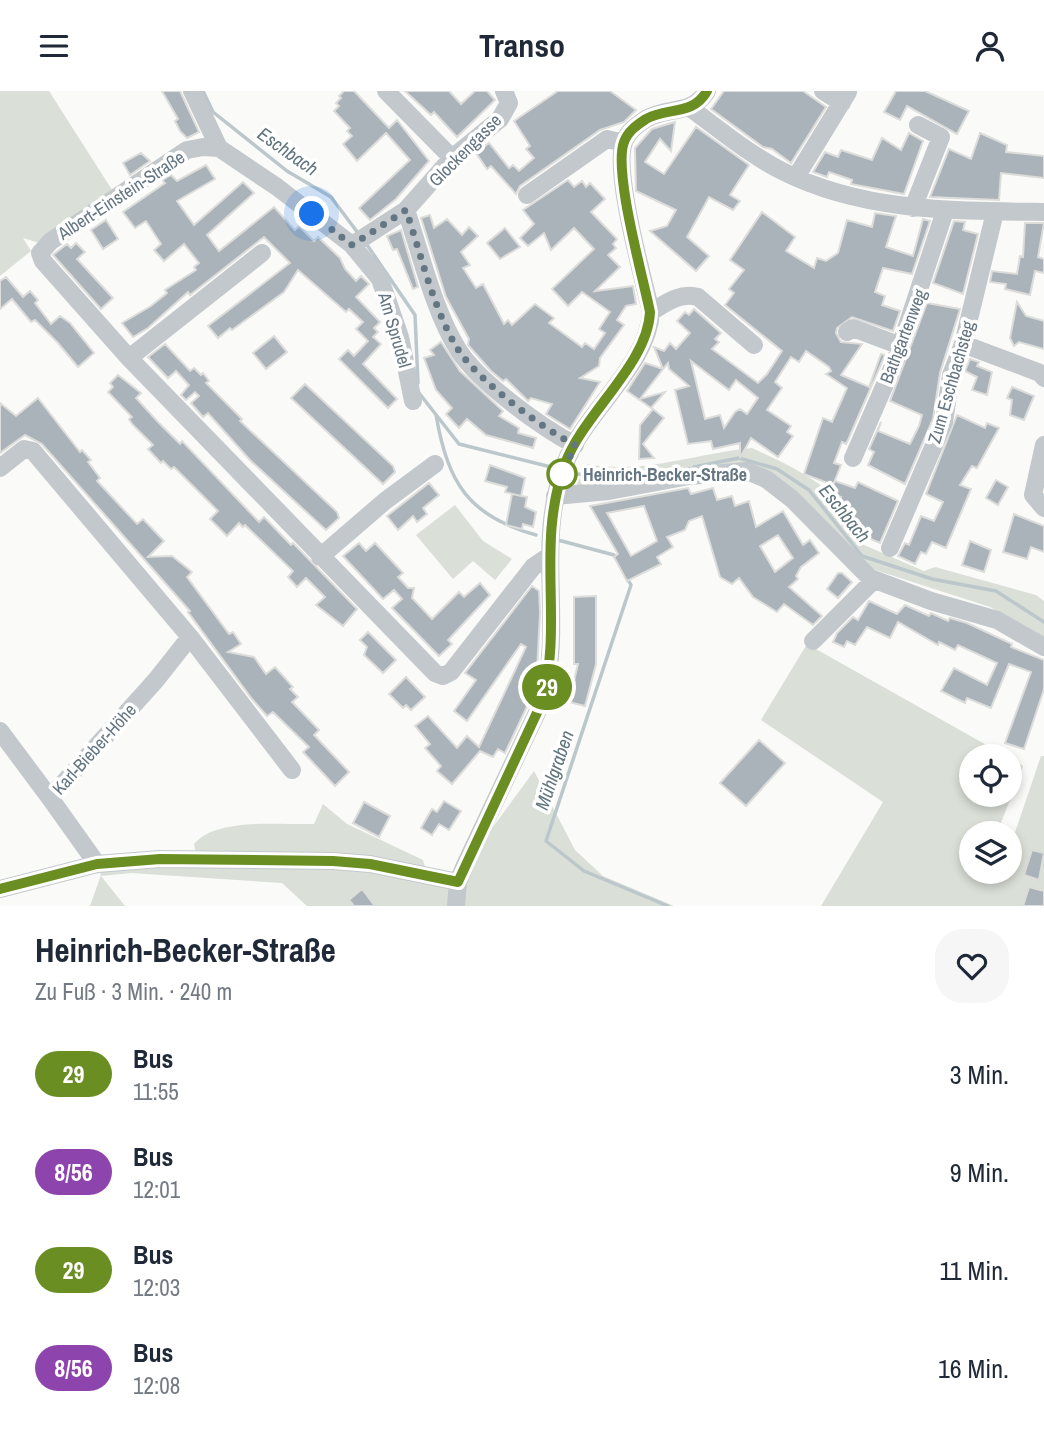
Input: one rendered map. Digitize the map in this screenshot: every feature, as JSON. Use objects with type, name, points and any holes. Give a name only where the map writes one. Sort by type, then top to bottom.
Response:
[{"type":"street","points":[[192,91],[219,148]]},
{"type":"street","points":[[386,91],[452,158]]},
{"type":"street","points":[[456,906],[458,882],[542,702],[547,684],[552,635],[550,522],[565,462],[643,345],[650,330],[650,312],[622,169],[624,143],[634,127],[652,116],[690,108],[707,91]]},
{"type":"street","points":[[796,177],[845,98],[823,91]]},
{"type":"street","name":"Glockengasse","points":[[352,245],[406,210],[452,158],[500,119],[507,97]]},
{"type":"street","points":[[690,108],[781,171],[840,192],[913,208],[1044,212]]},
{"type":"street","points":[[913,208],[941,137],[918,125]]},
{"type":"street","points":[[527,195],[607,139],[624,143]]},
{"type":"street","name":"Albert-Einstein-Straße","points":[[219,148],[203,147],[187,151],[51,241],[40,253],[43,261],[129,358],[435,673],[443,676],[451,672],[533,567],[549,556]]},
{"type":"street","name":"Am Sprudel","points":[[219,148],[277,187],[352,245],[380,279],[400,337],[413,401]]},
{"type":"street","points":[[406,210],[448,329],[460,352],[480,375],[550,432],[575,445]]},
{"type":"street","name":"Bathgartenweg","points":[[853,458],[901,346],[945,211]]},
{"type":"street","name":"Zum Eschbachsteg","points":[[890,548],[944,422],[951,375],[963,344],[995,212]]},
{"type":"street","points":[[129,358],[262,253]]},
{"type":"street","points":[[650,312],[677,297],[688,294],[698,297],[754,345]]},
{"type":"street","points":[[847,332],[853,328],[901,346]]},
{"type":"street","points":[[963,344],[1040,373],[1044,378]]},
{"type":"street","points":[[1044,445],[1033,495],[1044,508]]},
{"type":"street","points":[[0,467],[24,449],[33,451],[190,636],[292,770]]},
{"type":"street","points":[[320,557],[385,501],[435,464]]},
{"type":"street","points":[[555,496],[609,491],[689,476],[747,471],[766,479],[792,499],[870,578],[931,601],[997,619],[1044,647]]},
{"type":"street","points":[[813,641],[869,585],[870,578]]},
{"type":"street","name":"Karl-Bieber-Höhe","points":[[97,864],[50,798],[156,680],[190,636]]},
{"type":"street","points":[[0,731],[50,798]]},
{"type":"street","points":[[0,889],[97,864],[160,859],[333,861],[370,864],[458,882]]},
{"type":"shaded area","points":[[0,91],[49,91],[114,193],[49,246],[23,238],[31,251],[0,276]]},
{"type":"shaded area","points":[[752,448],[793,468],[831,494],[854,518],[864,545],[924,571],[935,567],[1036,595],[1044,601],[1044,637],[990,607],[866,567],[772,475],[575,488],[587,464],[629,467]]},
{"type":"shaded area","points":[[455,505],[483,541],[512,559],[495,580],[473,561],[453,579],[416,535]]},
{"type":"shaded area","points":[[807,644],[985,744],[959,744],[959,807],[1007,807],[1002,821],[959,821],[959,884],[1022,884],[1022,821],[1019,821],[1041,756],[1044,756],[1044,906],[821,906],[883,802],[761,720]]},
{"type":"shaded area","points":[[534,771],[575,850],[603,876],[674,906],[307,906],[282,883],[131,873],[101,876],[125,906],[90,906],[101,875],[97,864],[197,859],[194,844],[204,835],[249,824],[314,824],[323,804],[347,824],[423,860],[428,877],[458,882],[465,865]]},
{"type":"building","points":[[162,91],[180,91],[199,132],[187,138],[180,131],[175,121],[178,119]]},
{"type":"building","points":[[344,91],[354,91],[389,128],[397,120],[429,161],[396,199],[370,220],[359,208],[410,160],[386,133],[357,161],[343,144],[352,136],[347,131],[350,128],[334,111],[339,106],[336,103],[341,98],[339,96]]},
{"type":"building","points":[[405,91],[449,91],[461,104],[475,91],[487,91],[495,100],[457,137],[434,112],[431,115]]},
{"type":"building","points":[[558,91],[610,91],[636,110],[624,122],[600,130],[520,186],[516,194],[491,166],[487,169],[476,153],[489,143],[509,168],[513,165],[519,171],[534,158],[526,149],[530,146],[514,121]]},
{"type":"building","points":[[724,91],[803,91],[826,107],[791,163],[772,149],[763,147],[711,109]]},
{"type":"building","points":[[896,91],[925,91],[969,111],[957,134],[907,106],[900,120],[884,112]]},
{"type":"building","points":[[675,122],[671,151],[660,139],[645,162],[664,174],[696,127],[749,165],[730,195],[740,201],[733,210],[709,197],[687,237],[709,256],[696,271],[650,231],[667,226],[676,210],[636,191],[635,148],[652,129]]},
{"type":"building","points":[[909,133],[923,141],[904,194],[851,184],[852,180],[829,172],[827,177],[813,172],[825,152],[838,157],[841,150],[872,160],[882,138],[901,150]]},
{"type":"building","points":[[980,133],[1007,145],[1006,152],[1044,156],[1044,178],[1001,173],[999,200],[930,197],[949,149],[971,159]]},
{"type":"building","points":[[141,153],[150,161],[130,175],[123,163]]},
{"type":"building","points":[[206,165],[215,179],[177,201],[194,225],[243,182],[254,193],[207,235],[219,251],[274,207],[295,230],[299,226],[314,241],[318,237],[340,258],[345,269],[356,281],[361,276],[369,284],[356,297],[380,322],[374,328],[378,332],[373,337],[381,344],[363,364],[397,399],[388,408],[339,359],[348,350],[354,356],[368,341],[356,329],[363,322],[349,309],[346,312],[298,270],[284,292],[232,330],[230,328],[218,338],[208,326],[290,263],[264,237],[190,295],[188,292],[148,328],[133,337],[122,323],[151,306],[167,293],[165,290],[196,270],[194,267],[199,263],[184,244],[164,261],[154,250],[161,244],[146,221],[135,228],[123,212],[165,183],[162,180],[171,175],[177,181]]},
{"type":"building","points":[[568,180],[574,187],[582,181],[586,187],[590,183],[605,199],[591,212],[617,239],[613,244],[616,248],[608,255],[620,267],[595,291],[633,286],[636,304],[626,306],[617,320],[624,325],[600,358],[599,366],[580,378],[600,382],[570,429],[546,414],[552,404],[531,398],[528,401],[506,379],[503,381],[491,371],[468,345],[469,339],[446,297],[421,218],[430,215],[434,228],[447,219],[462,235],[469,227],[478,236],[461,252],[470,265],[463,268],[476,288],[483,284],[504,324],[508,320],[512,325],[535,304],[554,318],[549,323],[582,347],[585,343],[594,349],[605,333],[599,329],[610,312],[582,292],[568,306],[552,289],[594,249],[574,228],[551,250],[544,233],[528,246],[520,238],[534,224],[523,210]]},
{"type":"building","points":[[762,212],[795,237],[786,251],[814,268],[817,258],[826,261],[838,253],[847,220],[872,227],[875,213],[896,216],[886,247],[913,256],[923,219],[930,221],[912,274],[883,268],[875,292],[885,296],[882,305],[900,311],[893,331],[852,317],[837,328],[836,333],[841,342],[862,344],[841,375],[869,387],[881,354],[885,355],[848,440],[846,444],[842,442],[834,463],[841,465],[833,485],[804,474],[823,418],[832,422],[847,388],[826,374],[831,371],[829,367],[806,351],[799,362],[791,357],[775,382],[782,388],[767,410],[791,426],[787,432],[793,436],[778,457],[751,438],[740,458],[740,443],[713,449],[711,441],[688,444],[675,390],[689,386],[669,369],[668,363],[663,369],[654,347],[664,351],[670,343],[676,349],[690,333],[677,321],[685,312],[689,315],[694,309],[721,333],[715,339],[719,342],[712,349],[758,383],[782,351],[725,305],[734,293],[729,289],[744,270],[730,260]],"holes":[[[691,361],[729,390],[736,380],[758,398],[747,414],[740,409],[735,412],[724,428],[720,415],[705,419]]]},
{"type":"building","points":[[106,220],[118,239],[103,249],[91,230]]},
{"type":"building","points":[[954,221],[965,222],[963,230],[978,234],[963,294],[933,283]]},
{"type":"building","points":[[1025,223],[1044,223],[1038,257],[1044,259],[1044,273],[1035,271],[1030,295],[1005,289],[1006,284],[990,282],[992,271],[1017,274],[1020,256],[1023,257]]},
{"type":"building","points":[[505,228],[520,247],[500,259],[487,243]]},
{"type":"building","points":[[401,230],[418,287],[413,289],[397,249],[393,250],[387,236]]},
{"type":"building","points":[[76,243],[85,252],[77,259],[113,298],[101,309],[53,255],[67,244],[71,248]]},
{"type":"building","points":[[6,277],[23,297],[30,291],[38,300],[35,303],[51,324],[60,316],[70,323],[94,353],[78,367],[35,320],[31,322],[12,299],[0,309],[0,281]]},
{"type":"building","points":[[1017,302],[1026,316],[1044,321],[1044,349],[1019,342],[1014,346],[1010,338]]},
{"type":"building","points":[[927,303],[960,309],[940,373],[933,419],[905,484],[868,465],[874,452],[869,449],[881,422],[878,431],[910,444],[919,426],[922,415],[890,401]]},
{"type":"building","points":[[274,336],[287,352],[266,369],[253,353]]},
{"type":"building","points":[[441,342],[460,371],[503,411],[499,416],[519,428],[518,433],[536,438],[533,448],[486,435],[467,419],[459,428],[446,414],[452,408],[436,390],[424,358],[434,355],[430,350]]},
{"type":"building","points":[[165,344],[190,371],[194,368],[201,375],[203,373],[209,381],[206,383],[242,419],[240,421],[337,512],[339,518],[326,530],[250,460],[208,413],[203,417],[191,403],[199,396],[195,392],[186,400],[181,395],[189,385],[176,371],[168,378],[148,357]]},
{"type":"building","points":[[970,359],[979,362],[977,366],[992,372],[987,395],[972,390],[977,377],[965,371]]},
{"type":"building","points":[[645,363],[663,369],[640,399],[665,392],[651,408],[627,391]]},
{"type":"building","points":[[118,375],[141,393],[136,398],[180,444],[182,441],[259,522],[264,517],[357,609],[343,626],[316,605],[325,597],[306,578],[297,587],[288,577],[293,571],[245,525],[243,527],[239,523],[227,536],[210,519],[218,511],[174,467],[171,469],[163,461],[161,463],[148,449],[153,445],[132,424],[129,419],[132,417],[108,392],[113,387],[110,383]]},
{"type":"building","points":[[305,384],[393,466],[395,472],[383,484],[291,398]]},
{"type":"building","points":[[1012,387],[1034,396],[1024,420],[1010,415],[1012,400],[1007,398]]},
{"type":"building","points":[[38,398],[80,452],[82,450],[91,460],[88,462],[100,478],[97,481],[137,524],[143,519],[164,541],[148,557],[172,556],[192,572],[187,577],[229,634],[233,632],[241,644],[228,652],[254,657],[266,674],[275,667],[293,687],[290,689],[298,697],[292,702],[319,730],[314,735],[349,772],[335,786],[303,752],[309,747],[273,712],[267,716],[252,699],[188,612],[190,611],[42,444],[25,435],[0,453],[0,403],[16,416]]},
{"type":"building","points":[[653,409],[664,418],[643,444],[654,458],[639,459],[640,425]]},
{"type":"building","points":[[957,415],[985,428],[987,423],[999,428],[977,468],[972,466],[960,485],[971,489],[946,548],[932,542],[926,554],[921,552],[915,564],[898,556],[905,543],[909,545],[921,516],[934,521],[943,502],[926,494]]},
{"type":"building","points":[[490,465],[525,478],[521,496],[505,492],[507,487],[485,481]]},
{"type":"building","points":[[996,480],[1008,487],[998,505],[986,498]]},
{"type":"building","points":[[835,481],[855,488],[858,482],[898,501],[880,543],[857,533],[860,526],[835,511],[841,497],[829,492]]},
{"type":"building","points":[[429,483],[439,495],[423,508],[427,514],[417,522],[413,516],[398,530],[387,516]]},
{"type":"building","points":[[688,488],[691,494],[713,488],[717,500],[732,496],[735,506],[749,501],[756,527],[783,511],[803,545],[810,540],[819,553],[801,567],[796,576],[798,579],[789,587],[822,616],[813,625],[784,604],[777,612],[753,597],[739,578],[732,584],[720,577],[702,516],[689,521],[685,530],[667,537],[673,547],[657,557],[661,564],[627,581],[614,557],[618,554],[590,506]],"holes":[[[644,506],[657,541],[631,556],[607,513]],[[778,535],[793,558],[775,572],[760,546]]]},
{"type":"building","points":[[512,494],[527,497],[525,507],[536,512],[533,527],[523,524],[522,529],[506,525]]},
{"type":"building","points":[[1014,514],[1044,526],[1044,552],[1031,547],[1027,559],[1003,552]]},
{"type":"building","points":[[970,541],[991,550],[984,572],[962,565]]},
{"type":"building","points":[[359,543],[366,551],[375,543],[403,573],[398,577],[408,588],[414,588],[412,598],[432,619],[459,592],[464,597],[480,583],[490,595],[448,640],[452,644],[439,656],[392,608],[402,599],[394,590],[383,599],[343,556]]},
{"type":"building","points":[[838,573],[842,573],[852,582],[838,598],[827,589]]},
{"type":"building","points":[[532,586],[539,591],[540,613],[537,670],[531,698],[505,753],[498,749],[493,757],[480,751],[452,784],[437,771],[441,766],[425,748],[430,744],[415,726],[428,716],[457,748],[467,736],[479,747],[526,647],[521,644],[467,721],[454,711],[476,680],[465,673]]},
{"type":"building","points":[[596,596],[596,664],[585,706],[569,702],[578,664],[574,664],[574,597]]},
{"type":"building","points":[[869,601],[897,614],[905,605],[929,616],[931,613],[948,621],[950,618],[967,623],[1012,644],[1011,647],[1044,660],[1044,689],[1024,749],[1022,744],[1005,743],[1031,672],[1009,664],[991,708],[967,698],[965,703],[941,691],[954,668],[987,685],[997,663],[958,645],[955,650],[939,642],[938,645],[898,622],[890,638],[867,627],[855,645],[847,641],[844,647],[833,642],[837,633],[853,617],[858,620]]},
{"type":"building","points":[[368,632],[396,660],[383,673],[364,655],[367,647],[360,640]]},
{"type":"building","points":[[406,677],[425,697],[411,710],[406,705],[403,708],[389,694]]},
{"type":"building","points":[[759,740],[785,763],[746,806],[720,783]]},
{"type":"building","points":[[444,801],[461,811],[449,830],[439,824],[432,835],[421,828],[432,809],[437,812]]},
{"type":"building","points":[[364,802],[390,816],[379,837],[353,823]]},
{"type":"building","points":[[1032,850],[1044,853],[1039,880],[1024,875]]},
{"type":"building","points":[[1029,887],[1044,891],[1044,906],[1023,906]]},
{"type":"building","points":[[362,889],[375,906],[354,906],[349,900]]},
{"type":"waterway","name":"Eschbach","points":[[203,91],[213,112],[287,171],[331,197],[358,233]]},
{"type":"waterway","name":"Eschbach","points":[[365,242],[415,315],[418,383]]},
{"type":"waterway","name":"Eschbach","points":[[419,393],[459,444],[551,467]]},
{"type":"waterway","name":"Mühlgraben","points":[[436,415],[447,460],[465,493],[493,518],[536,535]]},
{"type":"waterway","name":"Eschbach","points":[[694,467],[739,458],[777,469],[809,490],[862,556],[932,579],[996,591],[1044,622]]},
{"type":"waterway","name":"Eschbach","points":[[577,474],[616,478],[669,471]]},
{"type":"waterway","name":"Mühlgraben","points":[[558,540],[614,555],[616,559]]},
{"type":"waterway","name":"Mühlgraben","points":[[627,578],[631,585],[546,841],[584,871],[668,906]]},
{"type":"bus line","name":"29","points":[[0,889],[97,864],[160,859],[333,861],[370,864],[458,882],[542,702],[550,675],[550,522],[565,462],[607,395],[643,345],[650,330],[650,312],[622,169],[624,143],[634,127],[652,116],[690,108],[707,91]]},
{"type":"place","name":"Heinrich-Becker-Straße","points":[[562,474]]},
{"type":"route","points":[[312,214],[352,245],[406,210],[448,329],[460,352],[480,375],[550,432],[575,445],[565,462],[560,479],[562,474]]}]
